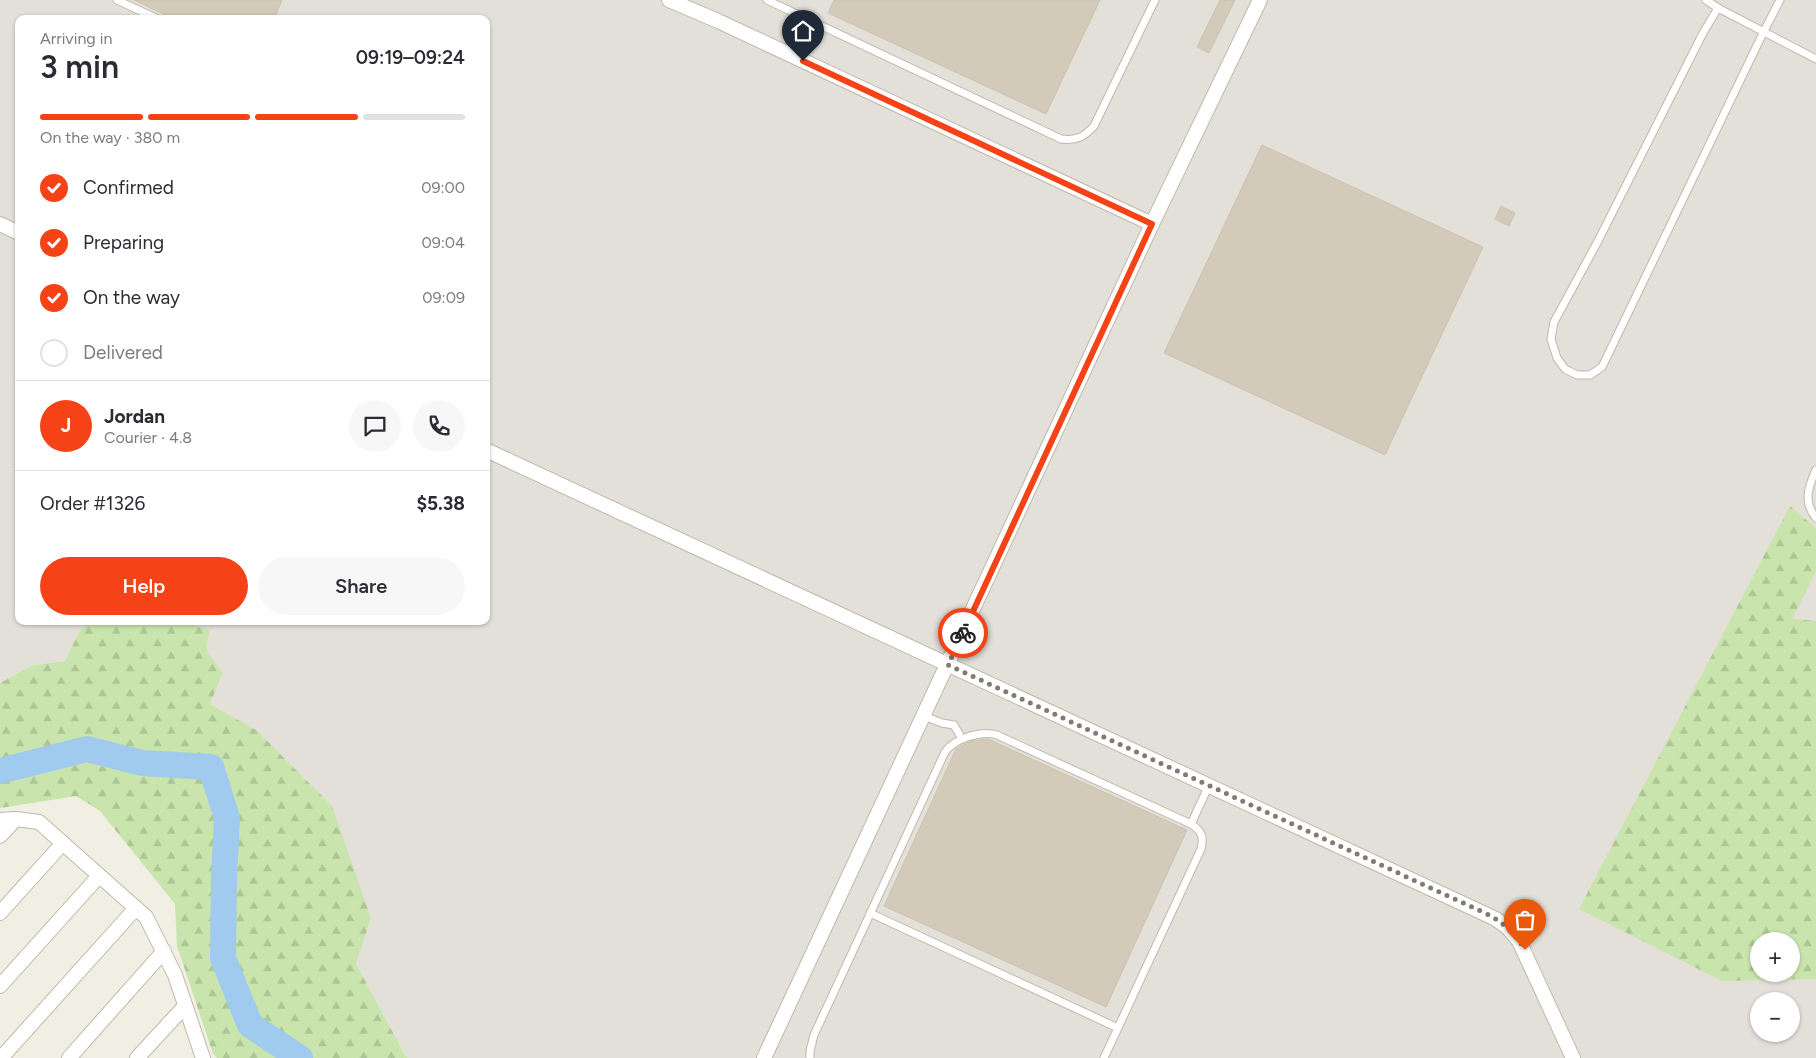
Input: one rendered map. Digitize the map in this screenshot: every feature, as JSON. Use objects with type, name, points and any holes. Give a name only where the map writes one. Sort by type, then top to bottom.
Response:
[{"type":"street","points":[[669,0],[1152,224]]},
{"type":"street","points":[[764,1058],[1152,224],[1260,0]]},
{"type":"street","points":[[0,224],[15,231]]},
{"type":"street","points":[[490,452],[1487,914],[1503,924],[1525,950],[1573,1058]]},
{"type":"street","points":[[0,820],[16,818],[39,822],[146,917],[176,975],[203,1058]]},
{"type":"street","points":[[0,836],[16,818]]},
{"type":"street","points":[[0,913],[63,843]]},
{"type":"street","points":[[0,986],[99,876]]},
{"type":"street","points":[[1,1058],[136,908]]},
{"type":"street","points":[[69,1058],[164,951]]},
{"type":"street","points":[[137,1058],[185,1006]]},
{"type":"lane","points":[[117,0],[149,15]]},
{"type":"lane","points":[[767,0],[1061,138],[1070,140],[1080,138],[1094,126],[1155,0]]},
{"type":"lane","points":[[1706,0],[1816,59]]},
{"type":"lane","points":[[1718,8],[1598,241],[1554,322],[1551,339],[1557,358],[1565,369],[1577,375],[1590,375],[1602,367],[1780,0]]},
{"type":"lane","points":[[1816,470],[1807,495],[1810,510],[1816,518]]},
{"type":"lane","points":[[924,716],[942,723],[954,725],[962,740]]},
{"type":"lane","points":[[810,1058],[814,1035],[946,752],[950,746],[962,740],[985,733],[997,735],[1191,824],[1202,835],[1201,849],[1104,1058]]},
{"type":"lane","points":[[1191,824],[1209,786]]},
{"type":"lane","points":[[870,913],[1118,1028]]},
{"type":"shaded area","points":[[0,0],[1816,0],[1816,1058],[408,1058],[356,964],[371,918],[256,730],[210,704],[223,673],[206,649],[210,630],[193,625],[490,625],[490,15],[15,15],[15,625],[87,625],[80,630],[65,661],[33,665],[0,683]]},
{"type":"green space","points":[[1790,506],[1816,528],[1816,571],[1792,619],[1816,621],[1816,979],[1800,979],[1800,932],[1750,932],[1750,980],[1722,981],[1579,909]]},
{"type":"green space","points":[[87,625],[193,625],[210,630],[206,649],[223,673],[210,704],[256,730],[332,806],[371,918],[356,964],[408,1058],[217,1058],[213,1054],[177,946],[175,904],[100,811],[76,796],[0,808],[0,683],[33,665],[65,661],[80,630]]},
{"type":"building","points":[[134,0],[282,0],[276,15],[166,15]]},
{"type":"building","points":[[834,0],[1100,0],[1046,114],[828,13]]},
{"type":"building","points":[[1220,0],[1235,0],[1209,53],[1197,47]]},
{"type":"building","points":[[1262,145],[1483,247],[1385,455],[1164,353]]},
{"type":"building","points":[[1501,206],[1515,213],[1509,226],[1495,219]]},
{"type":"building","points":[[988,739],[1187,830],[1106,1007],[884,906],[956,749],[971,741]]},
{"type":"waterway","points":[[0,771],[87,749],[142,763],[211,767],[227,818],[223,958],[250,1025],[300,1058]]},
{"type":"way so far","points":[[963,633],[948,665],[1487,914],[1508,928],[1525,950]]},
{"type":"route","points":[[803,61],[1152,224],[963,633]]}]
